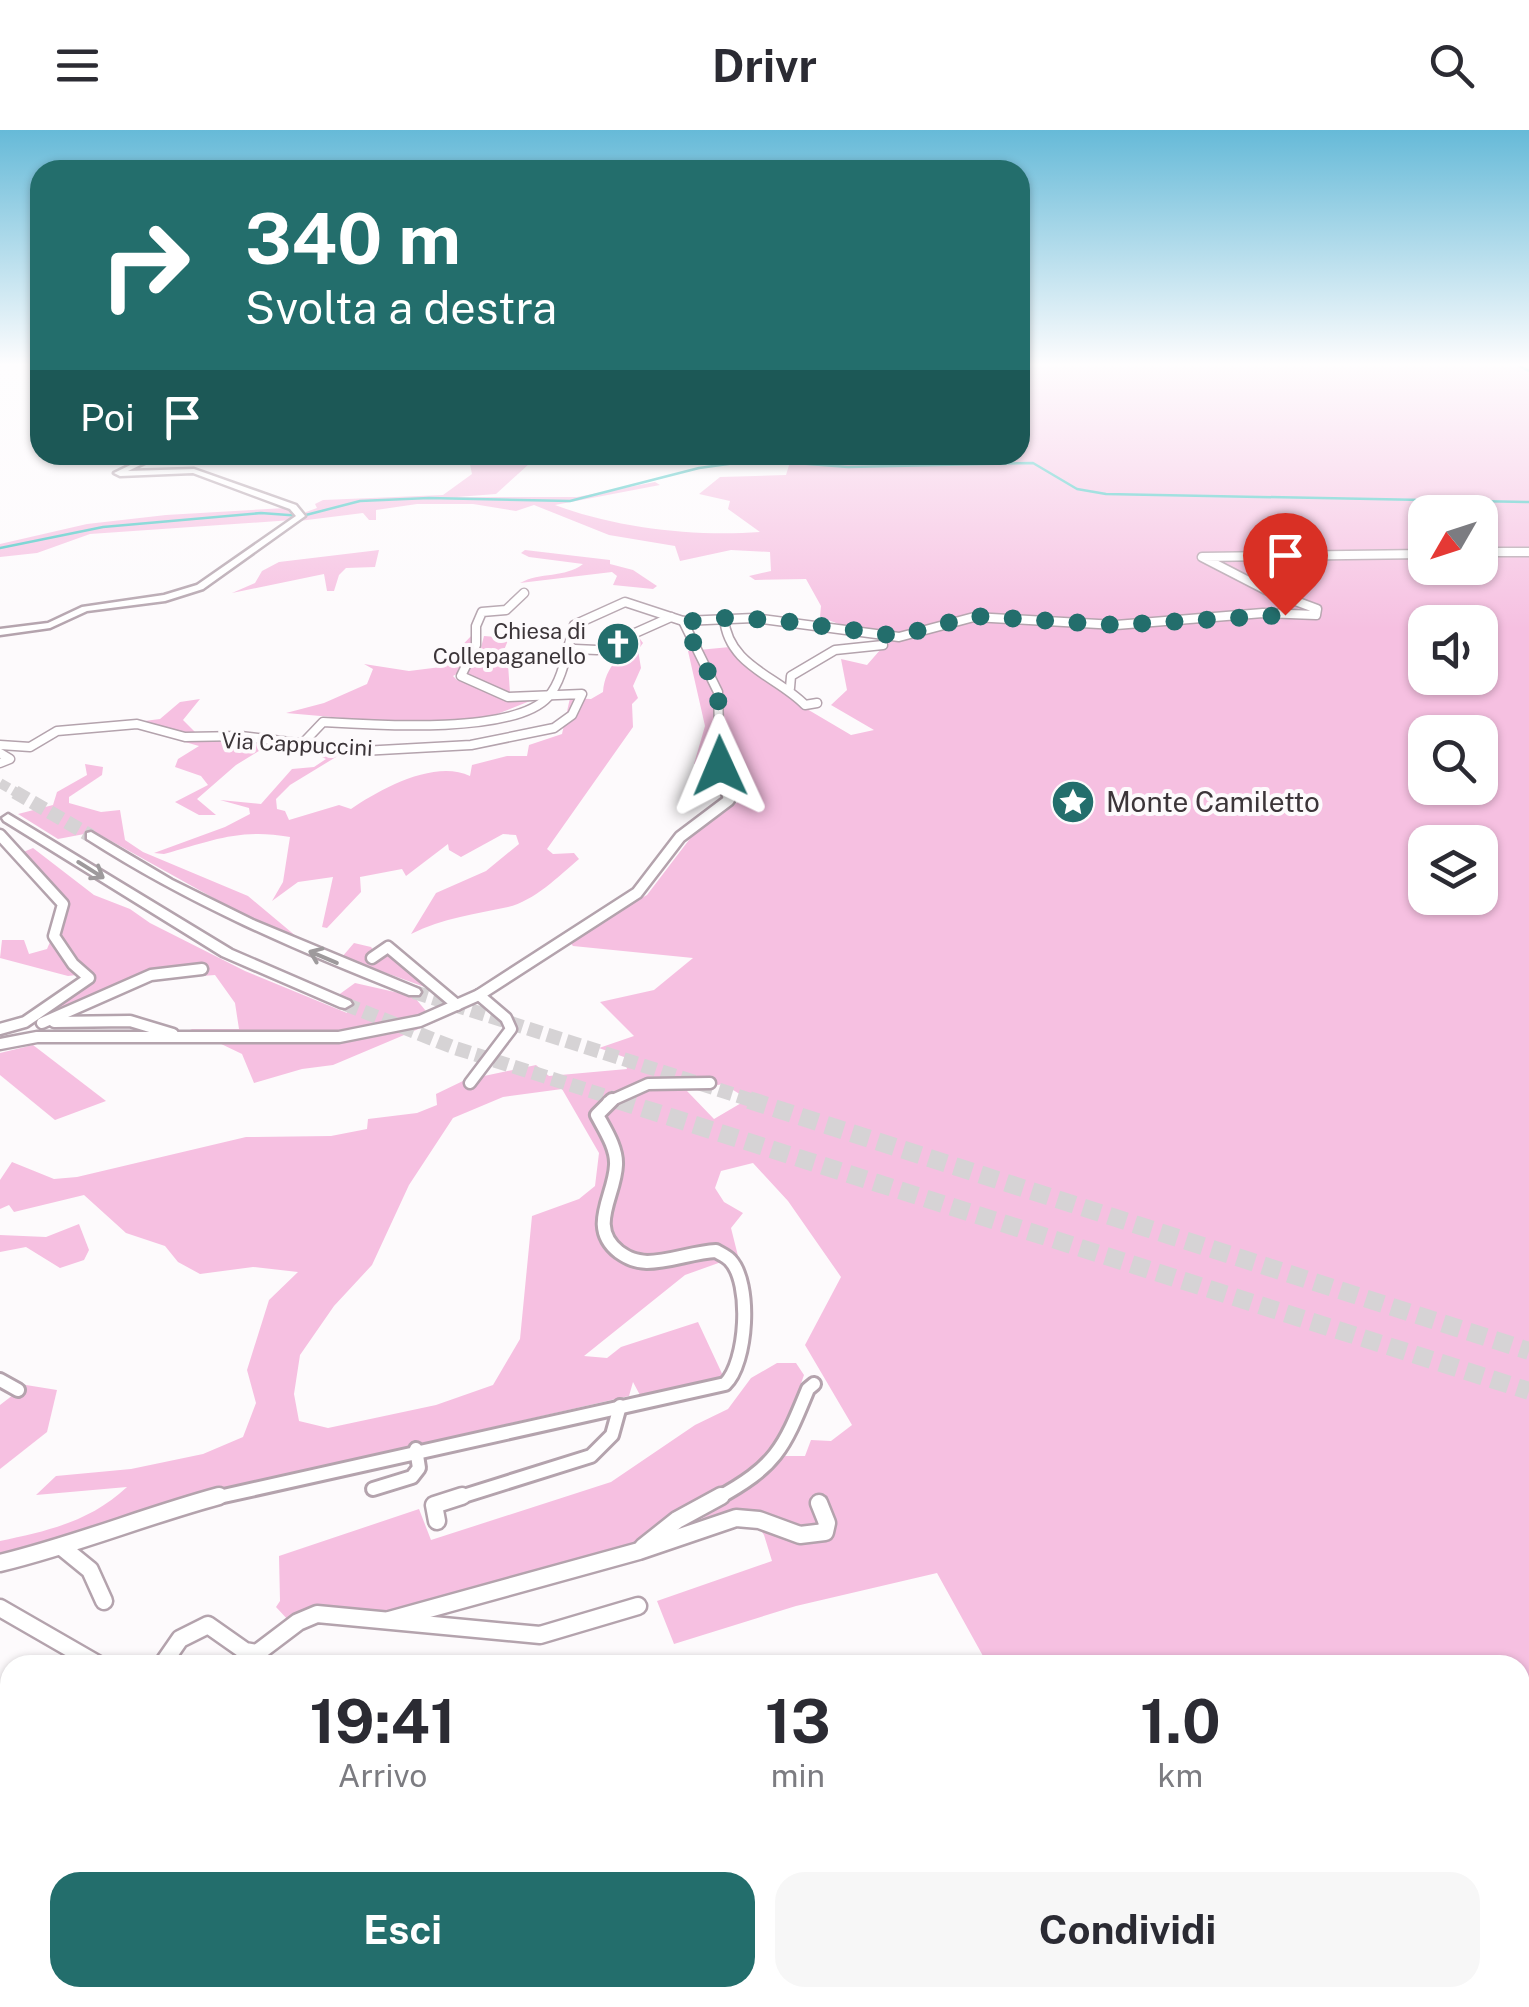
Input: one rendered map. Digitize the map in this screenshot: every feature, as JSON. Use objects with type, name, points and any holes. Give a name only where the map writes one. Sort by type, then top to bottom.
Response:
[{"type":"highway","points":[[8,818],[227,953],[346,1004]]},
{"type":"highway","points":[[90,836],[214,908],[324,958],[414,992]]},
{"type":"main road","points":[[125,471],[137,465]]},
{"type":"main road","points":[[0,632],[50,625],[85,609],[166,598],[200,587],[300,516],[202,473],[125,471]]},
{"type":"street","points":[[107,477],[125,471]]},
{"type":"street","points":[[1498,552],[1529,552]]},
{"type":"street","points":[[302,744],[323,722],[382,725],[494,720],[535,708],[548,696],[574,625],[626,602],[683,622],[724,618],[776,620],[898,636],[974,616],[1116,625],[1263,614],[1307,616],[1316,615],[1317,608],[1266,590],[1202,557],[1408,554]]},
{"type":"street","points":[[524,593],[506,610],[482,612],[476,626],[476,645],[460,676],[508,696],[548,696]]},
{"type":"street","points":[[575,649],[597,650],[671,617]]},
{"type":"street","points":[[724,618],[728,636],[752,668],[762,677],[790,688],[805,704],[817,702]]},
{"type":"street","points":[[0,1044],[37,1038],[339,1036],[420,1021],[479,995],[637,893],[680,838],[729,800],[720,766],[718,692],[683,622]]},
{"type":"street","points":[[790,688],[790,676],[825,654],[884,645]]},
{"type":"street","name":"Via Cappuccini","points":[[0,749],[30,747],[57,731],[137,724],[184,737],[242,736],[362,751],[471,745],[554,728],[572,715],[582,694],[548,696]]},
{"type":"street","points":[[0,749],[21,756]]},
{"type":"street","points":[[0,749],[10,759],[0,763]]},
{"type":"street","points":[[0,835],[63,904],[54,936],[72,964],[88,978],[18,1024]]},
{"type":"street","points":[[372,958],[388,947],[458,1004]]},
{"type":"street","points":[[42,1023],[151,975],[202,970]]},
{"type":"street","points":[[470,1082],[511,1029],[506,1018],[479,995]]},
{"type":"street","points":[[0,1029],[18,1024],[104,1020],[161,1028],[177,1036]]},
{"type":"street","points":[[0,1563],[63,1548],[168,1510],[416,1448],[715,1389],[734,1377],[742,1304],[736,1268],[730,1258],[713,1249],[700,1249],[653,1263],[634,1263],[613,1247],[603,1230],[601,1211],[616,1164],[612,1145],[596,1115],[602,1107],[616,1094],[636,1087],[668,1082],[710,1083]]},
{"type":"street","points":[[0,1380],[18,1390]]},
{"type":"street","points":[[639,1551],[668,1523],[734,1493],[772,1459],[785,1446],[808,1389],[814,1384]]},
{"type":"street","points":[[437,1521],[434,1505],[591,1456],[605,1448],[616,1434],[620,1406]]},
{"type":"street","points":[[373,1489],[412,1478],[419,1468],[416,1448]]},
{"type":"street","points":[[385,1621],[639,1551],[747,1516],[800,1538],[816,1535],[825,1532],[827,1523],[819,1503]]},
{"type":"street","points":[[63,1548],[88,1565],[104,1601]]},
{"type":"street","points":[[167,1655],[173,1643],[190,1630],[208,1624],[245,1652],[257,1653],[298,1622],[317,1614],[544,1635],[638,1606]]},
{"type":"street","points":[[0,1608],[82,1655]]},
{"type":"shaded area","points":[[1030,455],[1529,455],[1529,1655],[982,1655],[937,1573],[796,1606],[674,1644],[657,1601],[772,1561],[764,1535],[749,1512],[687,1528],[740,1494],[785,1456],[805,1456],[811,1440],[831,1441],[852,1425],[805,1345],[841,1277],[788,1201],[753,1163],[721,1171],[715,1188],[724,1202],[743,1213],[731,1228],[738,1256],[685,1275],[584,1356],[607,1358],[621,1347],[698,1322],[725,1380],[711,1394],[662,1391],[641,1397],[633,1382],[629,1396],[292,1473],[0,1557],[0,1541],[84,1516],[127,1487],[36,1495],[56,1476],[131,1469],[203,1454],[243,1437],[256,1403],[247,1370],[269,1300],[298,1272],[253,1267],[200,1274],[178,1262],[165,1246],[126,1233],[84,1195],[14,1212],[9,1205],[0,1209],[0,1180],[12,1162],[54,1179],[77,1177],[246,1137],[331,1136],[367,1129],[368,1119],[417,1113],[437,1105],[436,1094],[465,1080],[536,1065],[549,1076],[627,1069],[624,1057],[599,1048],[634,1036],[600,1002],[654,990],[693,958],[573,946],[566,938],[647,895],[695,832],[739,801],[728,763],[694,764],[705,726],[688,651],[730,647],[761,677],[787,690],[790,699],[851,735],[874,730],[831,705],[847,690],[841,659],[867,665],[887,642],[820,617],[821,606],[806,579],[755,580],[749,576],[771,571],[770,552],[731,550],[680,561],[675,546],[609,535],[534,505],[516,511],[473,504],[417,504],[376,510],[376,520],[369,520],[363,513],[299,521],[323,500],[443,495],[472,474],[470,465],[528,465],[496,494],[457,497],[577,497],[655,482],[660,485],[555,505],[603,520],[656,529],[760,532],[728,509],[730,501],[699,494],[720,477],[786,475],[789,465],[1030,465]],"holes":[[[723,1084],[748,1099],[714,1119],[687,1091]],[[562,1089],[599,1153],[595,1186],[579,1199],[532,1216],[520,1339],[493,1385],[436,1405],[328,1428],[299,1421],[294,1394],[300,1355],[334,1306],[372,1265],[409,1185],[453,1118],[503,1097]]]},
{"type":"shaded area","points":[[286,508],[295,511],[292,520],[90,534],[37,553],[0,557],[0,544],[87,524]]},
{"type":"shaded area","points":[[379,550],[375,567],[346,568],[334,591],[327,591],[324,574],[232,593],[255,583],[262,571],[279,562]]},
{"type":"shaded area","points":[[525,550],[610,560],[610,564],[633,570],[657,586],[653,589],[613,585],[617,576],[612,572],[520,583],[583,564],[529,557],[521,553]]},
{"type":"shaded area","points":[[475,632],[460,672],[453,676],[504,698],[535,699],[487,718],[424,725],[286,713],[324,703],[367,684],[373,669],[364,664],[409,671],[441,667]]},
{"type":"shaded area","points":[[635,632],[643,643],[638,650],[641,668],[633,686],[638,698],[632,704],[633,727],[547,849],[553,854],[574,853],[579,859],[518,904],[447,920],[411,934],[436,893],[486,871],[519,844],[516,835],[503,834],[461,857],[449,850],[448,844],[406,876],[402,869],[360,877],[361,892],[327,928],[322,927],[333,877],[298,882],[272,901],[283,882],[290,837],[240,835],[164,854],[154,853],[250,814],[249,808],[220,800],[261,804],[292,769],[314,767],[326,759],[316,754],[302,756],[290,746],[338,751],[336,757],[290,785],[276,799],[277,809],[285,811],[289,820],[339,805],[351,809],[392,785],[425,774],[441,771],[470,776],[472,765],[507,756],[527,756],[529,745],[562,734],[570,698],[591,699],[603,692],[611,667]]},
{"type":"shaded area","points":[[484,636],[509,638],[504,650],[512,659],[508,664],[510,693],[466,675],[479,655]]},
{"type":"shaded area","points":[[200,699],[183,720],[201,738],[275,741],[236,765],[197,799],[216,815],[199,815],[175,802],[208,785],[201,776],[175,767],[178,759],[199,746],[143,730],[136,722],[160,719],[180,702]]},
{"type":"shaded area","points":[[85,764],[103,767],[102,775],[69,797],[69,803],[101,812],[120,810],[125,840],[143,852],[248,896],[297,937],[235,910],[95,832],[58,839],[18,814],[53,805],[57,792],[87,775]]},
{"type":"shaded area","points":[[33,848],[94,895],[130,909],[245,971],[347,1013],[346,1000],[337,996],[355,983],[408,995],[435,1022],[333,1065],[254,1083],[242,1054],[190,1029],[239,1029],[235,1003],[215,975],[150,980],[70,1012],[29,1023],[89,983],[94,973],[68,976],[0,958],[2,940],[24,940],[29,954],[47,949],[67,903],[21,853]]},
{"type":"shaded area","points":[[354,943],[371,947],[377,954],[365,957],[366,962],[383,953],[393,954],[433,990],[342,957]]},
{"type":"shaded area","points":[[33,1045],[106,1101],[55,1120],[0,1075],[0,1053]]},
{"type":"shaded area","points":[[79,1224],[89,1250],[84,1260],[60,1268],[26,1247],[0,1252],[0,1235],[46,1237]]},
{"type":"shaded area","points":[[777,1363],[796,1363],[804,1375],[787,1423],[767,1456],[715,1498],[629,1548],[395,1618],[289,1621],[276,1607],[280,1601],[279,1556],[419,1509],[431,1540],[611,1482],[695,1425],[728,1409],[751,1378]]},
{"type":"shaded area","points":[[26,1385],[57,1390],[47,1432],[0,1469],[0,1405]]},
{"type":"waterway","points":[[1030,463],[1077,489],[1106,494],[1529,502]]},
{"type":"waterway","points":[[0,548],[103,527],[261,513],[302,516],[360,501],[570,501],[721,465]]},
{"type":"waterway","points":[[822,465],[940,465]]},
{"type":"tunnel","points":[[0,783],[19,794]]},
{"type":"tunnel","points":[[15,792],[91,836]]},
{"type":"tunnel","points":[[414,992],[757,1102]]},
{"type":"tunnel","points":[[345,1004],[455,1048],[625,1102]]},
{"type":"tunnel","points":[[617,1100],[1529,1391]]},
{"type":"tunnel","points":[[749,1100],[1529,1351]]},
{"type":"place","name":"Chiesa di Collepaganello","points":[[618,644]]},
{"type":"place","name":"Monte Camiletto","points":[[1073,802]]},
{"type":"route","points":[[720,766],[718,692],[683,622],[706,618],[776,620],[911,636],[974,616],[1116,625],[1285,615]]}]
